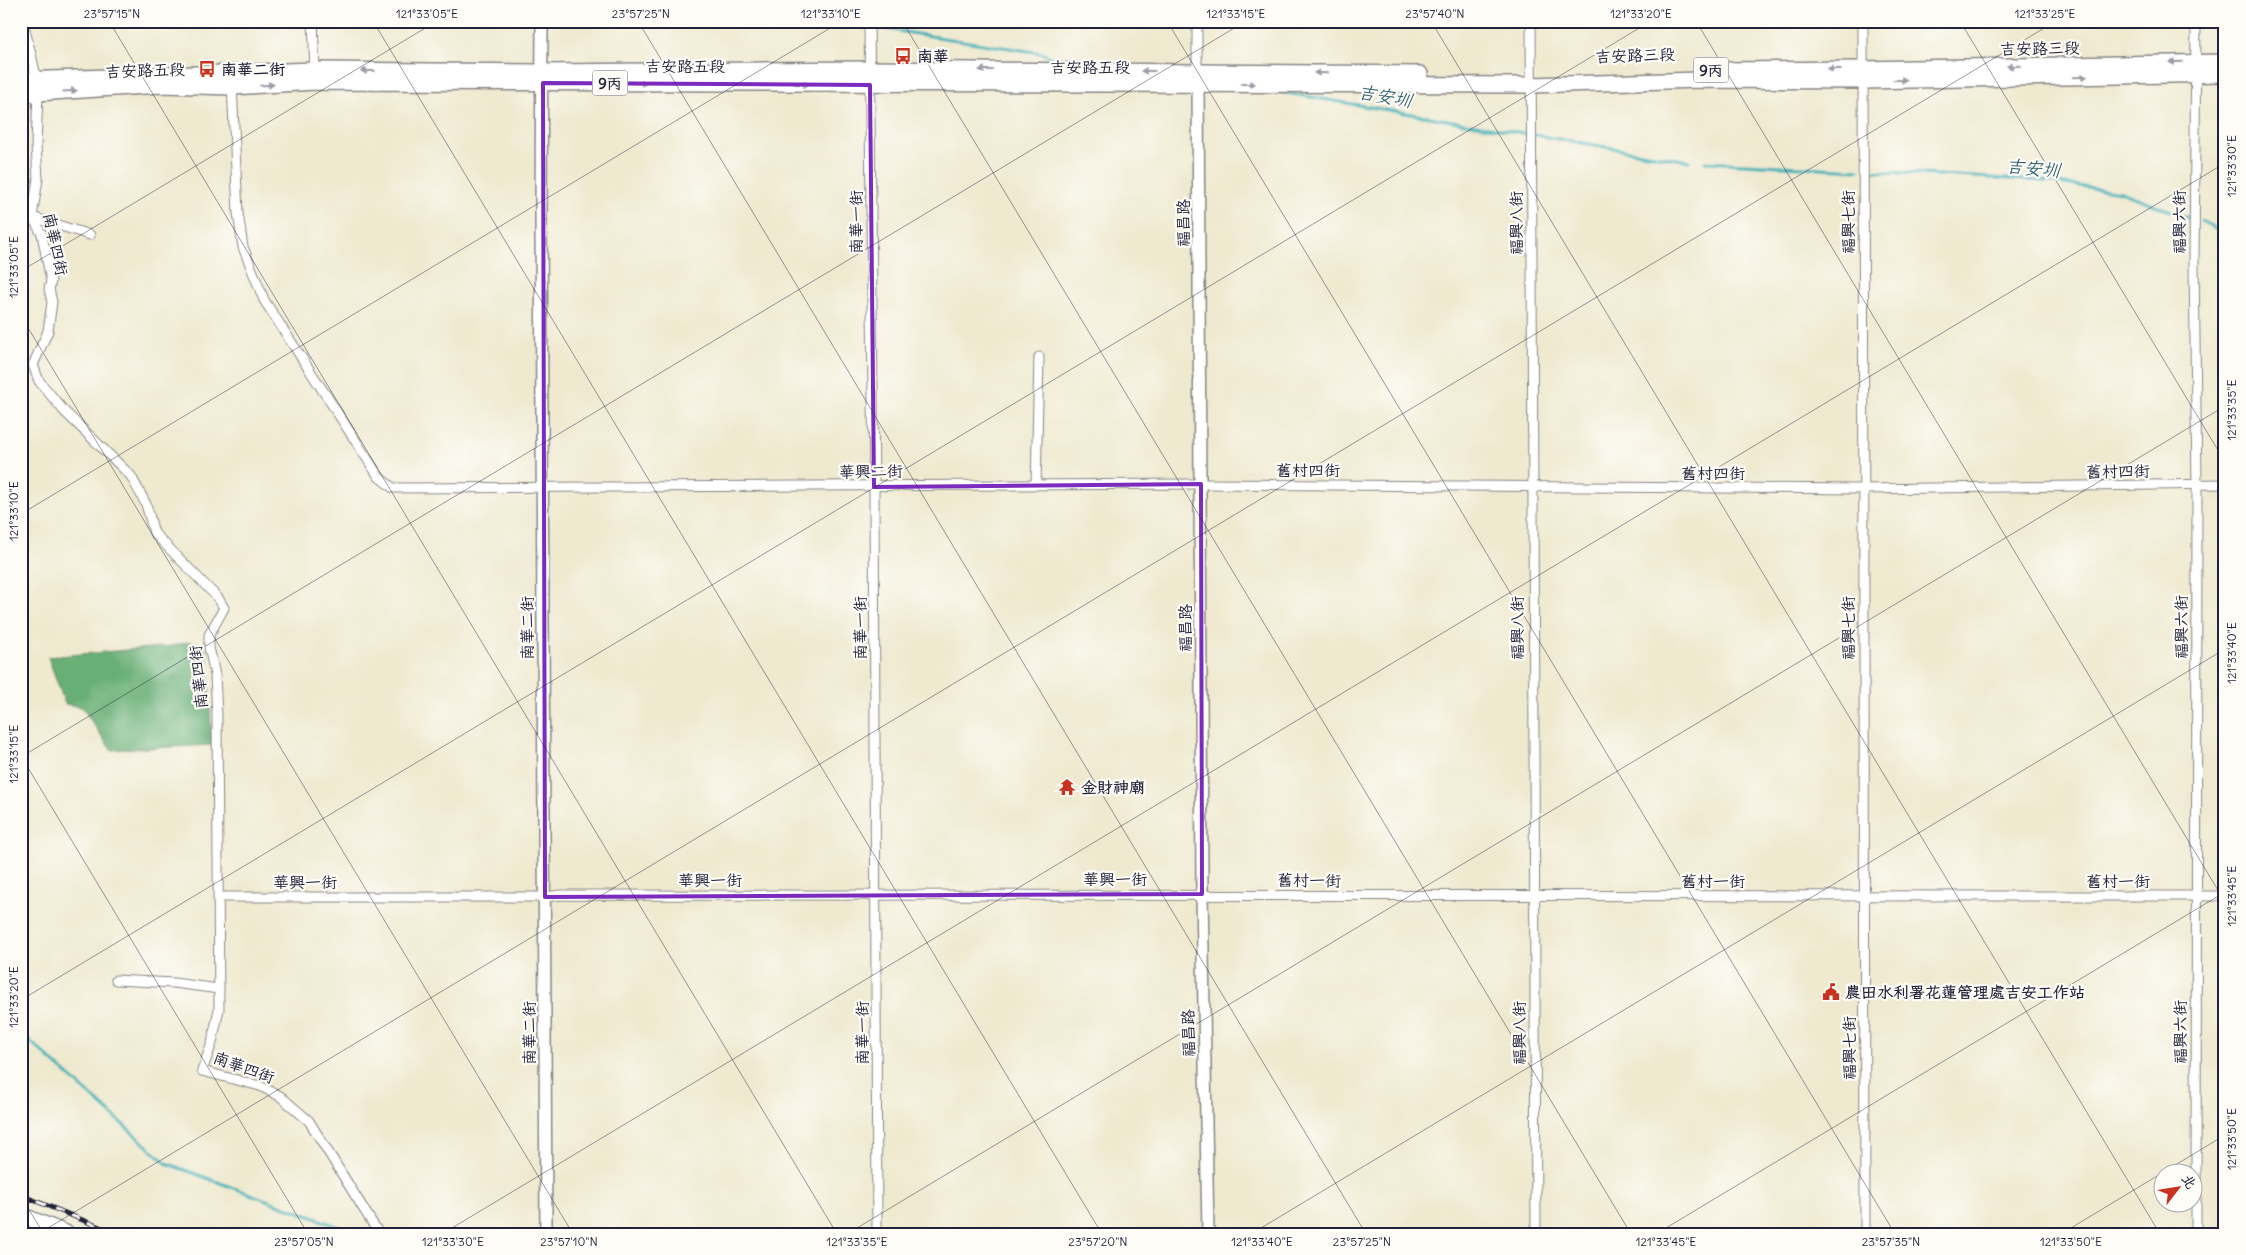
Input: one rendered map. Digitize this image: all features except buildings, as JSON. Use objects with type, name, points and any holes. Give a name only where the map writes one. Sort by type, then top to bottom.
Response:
[{"type":"main road","name":"吉安路三段","points":[[1198,78],[1700,80],[2196,68],[2225,62]]},
{"type":"main road","name":"吉安路三段","points":[[2196,68],[2225,74]]},
{"type":"main road","name":"吉安路五段","points":[[543,77],[869,69],[1198,78]]},
{"type":"main road","name":"吉安路五段","points":[[21,94],[38,87],[160,86],[315,76],[543,77],[870,84],[1198,78]]},
{"type":"main road","name":"吉安路五段","points":[[21,80],[38,87]]},
{"type":"main road","points":[[21,1215],[68,1234]]},
{"type":"street","name":"南華四街","points":[[23,21],[38,87],[36,145],[38,179],[32,217],[42,234],[52,302],[48,331],[33,366],[36,376],[64,411],[131,476],[146,504],[154,533],[218,598],[224,608],[209,635],[215,675],[218,716],[219,1009],[212,1043],[202,1071],[260,1086],[280,1096],[309,1121],[376,1229],[376,1234]]},
{"type":"street","points":[[313,21],[315,76]]},
{"type":"street","name":"南華二街","points":[[542,21],[542,489],[546,1234]]},
{"type":"street","name":"南華一街","points":[[869,21],[874,487],[877,1234]]},
{"type":"street","name":"福昌路","points":[[1197,21],[1202,894],[1208,1234]]},
{"type":"street","name":"福興八街","points":[[1531,21],[1531,487],[1536,1234]]},
{"type":"street","name":"福興七街","points":[[1863,21],[1862,489],[1865,1234]]},
{"type":"street","name":"福興六街","points":[[2196,21],[2194,273],[2197,485],[2196,1234]]},
{"type":"street","name":"華興二街","points":[[231,80],[237,204],[243,247],[264,300],[379,477],[393,488],[542,489],[1201,484]]},
{"type":"street","points":[[21,216],[32,217],[90,234]]},
{"type":"street","points":[[1036,484],[1039,357]]},
{"type":"street","name":"舊村四街","points":[[1201,484],[1862,489],[2225,484]]},
{"type":"street","name":"華興一街","points":[[218,898],[545,897],[561,895],[1202,894]]},
{"type":"street","name":"舊村一街","points":[[1202,894],[2225,896]]},
{"type":"street","points":[[116,980],[174,983],[219,989]]},
{"type":"highlighted area","points":[[543,83],[870,85],[874,487],[1201,484],[1202,894],[545,897]]},
{"type":"green space","points":[[188,642],[197,643],[207,651],[212,745],[111,750],[82,707],[65,704],[48,657],[172,646]]},
{"type":"waterway","name":"吉安圳","points":[[836,21],[862,25]]},
{"type":"waterway","name":"吉安圳","points":[[878,28],[1042,53],[1052,58]]},
{"type":"waterway","name":"吉安圳","points":[[1275,91],[1689,161]]},
{"type":"waterway","name":"吉安圳","points":[[1705,162],[1859,170]]},
{"type":"waterway","name":"吉安圳","points":[[1870,171],[2044,181],[2121,192],[2189,218]]},
{"type":"waterway","name":"吉安圳","points":[[2201,221],[2225,233]]},
{"type":"waterway","points":[[21,1033],[166,1163],[356,1233]]},
{"type":"railway","points":[[21,1195],[117,1234]]},
{"type":"place","name":"南華","points":[[903,56]]},
{"type":"place","name":"南華二街","points":[[207,69]]},
{"type":"place","name":"金財神廟","points":[[1067,787]]},
{"type":"place","name":"農田水利署花蓮管理處吉安工作站","points":[[1831,992]]}]
